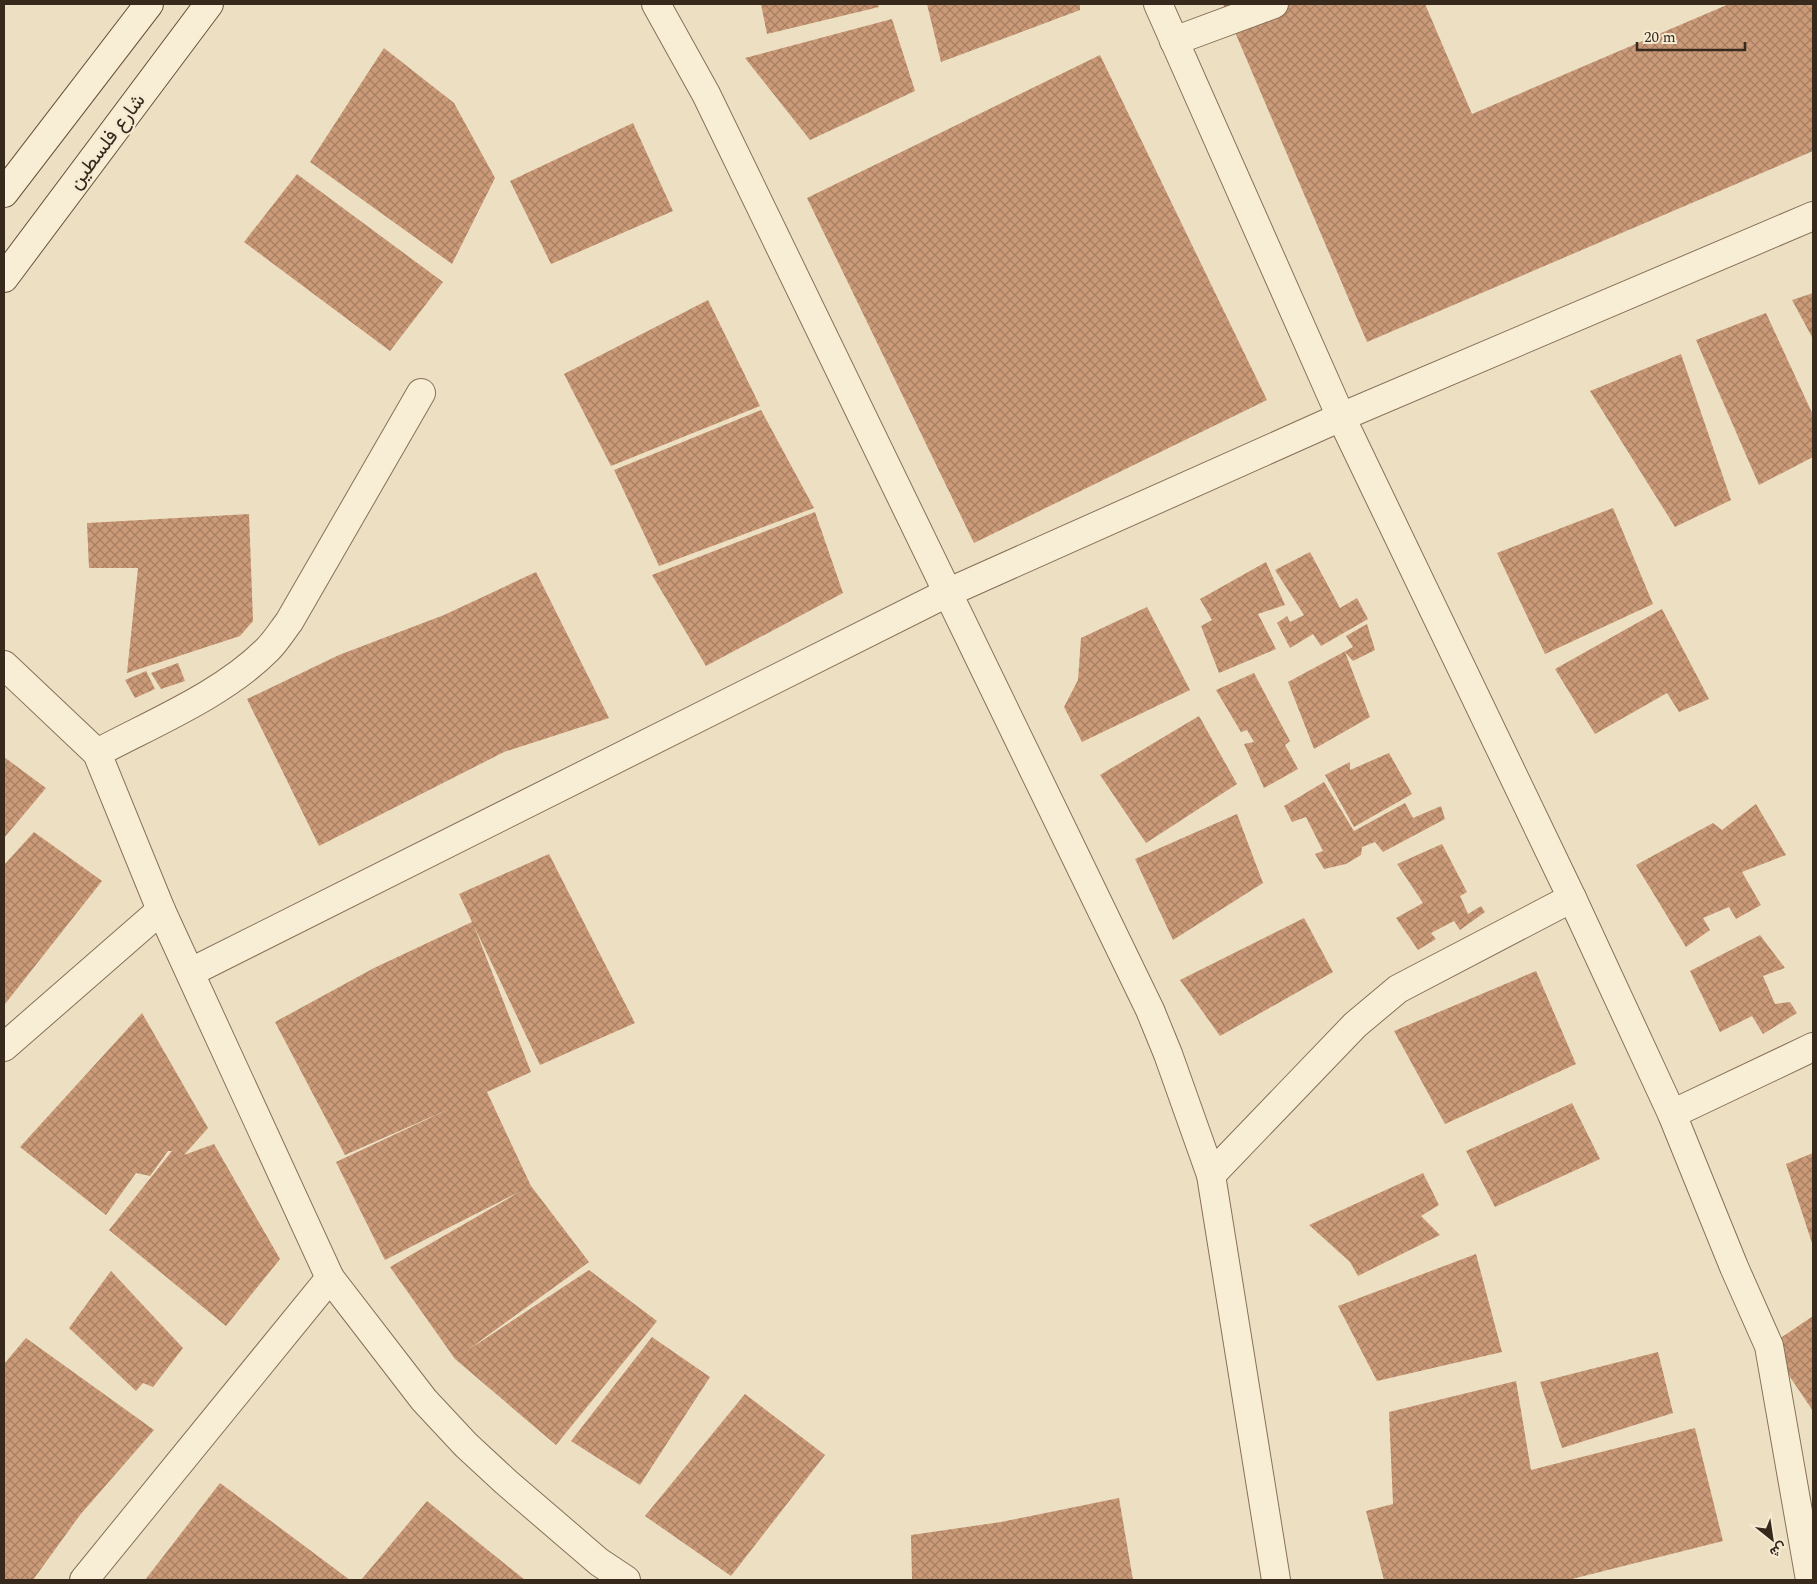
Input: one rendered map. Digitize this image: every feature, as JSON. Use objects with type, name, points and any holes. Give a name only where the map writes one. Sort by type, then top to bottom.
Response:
[{"type":"street","points":[[4,193],[149,4]]},
{"type":"street","name":"شارع فلسطين","points":[[4,278],[209,4]]},
{"type":"street","points":[[656,4],[706,94],[1150,1010],[1168,1054],[1211,1175],[1276,1580]]},
{"type":"street","points":[[1158,4],[1341,417],[1572,898],[1672,1114],[1734,1267],[1769,1346],[1810,1580]]},
{"type":"street","points":[[1174,41],[1274,4]]},
{"type":"street","points":[[191,972],[947,594],[1341,417],[1813,216]]},
{"type":"street","points":[[98,753],[210,692],[243,671],[268,649],[289,622],[421,393]]},
{"type":"street","points":[[4,665],[98,753],[161,910],[330,1278],[424,1400],[466,1445],[506,1482],[592,1571],[626,1580]]},
{"type":"street","points":[[1211,1175],[1355,1025],[1398,989],[1572,898]]},
{"type":"street","points":[[4,1047],[161,910]]},
{"type":"street","points":[[1672,1114],[1813,1047]]},
{"type":"street","points":[[84,1580],[330,1278]]},
{"type":"building","points":[[761,4],[878,4],[879,7],[767,34]]},
{"type":"building","points":[[927,4],[1080,4],[1080,10],[941,62]]},
{"type":"building","points":[[1223,4],[1425,4],[1472,114],[1729,4],[1813,4],[1813,151],[1367,342]]},
{"type":"building","points":[[892,19],[915,91],[810,140],[745,58]]},
{"type":"building","points":[[384,48],[454,103],[495,178],[452,264],[310,162]]},
{"type":"building","points":[[1100,55],[1267,400],[974,543],[807,198]]},
{"type":"building","points":[[633,123],[673,211],[551,264],[510,181]]},
{"type":"building","points":[[297,174],[443,282],[390,351],[244,242]]},
{"type":"building","points":[[1813,293],[1813,339],[1792,300]]},
{"type":"building","points":[[708,300],[760,406],[611,466],[564,374]]},
{"type":"building","points":[[1766,313],[1813,415],[1813,457],[1759,485],[1696,340]]},
{"type":"building","points":[[1681,354],[1731,500],[1675,527],[1590,391]]},
{"type":"building","points":[[761,410],[814,508],[659,566],[614,470]]},
{"type":"building","points":[[1613,508],[1653,604],[1545,654],[1497,553]]},
{"type":"building","points":[[815,512],[843,593],[706,666],[652,575]]},
{"type":"building","points":[[249,514],[253,621],[240,636],[127,673],[138,568],[89,568],[87,523]]},
{"type":"building","points":[[1310,552],[1340,608],[1357,598],[1368,619],[1321,646],[1313,634],[1290,648],[1277,623],[1287,616],[1290,622],[1304,615],[1275,570]]},
{"type":"building","points":[[1266,562],[1285,605],[1258,614],[1276,649],[1219,673],[1201,626],[1212,620],[1200,599]]},
{"type":"building","points":[[536,572],[609,718],[504,752],[319,846],[247,699],[339,655],[444,615]]},
{"type":"building","points":[[1147,607],[1190,690],[1082,742],[1064,707],[1078,680],[1081,638]]},
{"type":"building","points":[[1662,609],[1709,699],[1679,712],[1667,693],[1595,734],[1555,669]]},
{"type":"building","points":[[1367,624],[1375,650],[1353,661],[1345,652],[1370,717],[1314,749],[1288,682],[1353,647],[1346,636]]},
{"type":"building","points":[[178,663],[185,681],[161,689],[151,673]]},
{"type":"building","points":[[146,671],[155,689],[135,698],[125,680]]},
{"type":"building","points":[[1254,673],[1290,741],[1285,745],[1298,769],[1264,788],[1244,744],[1254,742],[1247,730],[1241,732],[1216,690]]},
{"type":"building","points":[[1199,716],[1237,784],[1146,843],[1100,775]]},
{"type":"building","points":[[1389,753],[1412,794],[1354,827],[1325,775],[1350,762],[1350,770]]},
{"type":"building","points":[[4,757],[46,788],[4,838]]},
{"type":"building","points":[[1324,782],[1354,831],[1405,803],[1413,818],[1441,806],[1445,819],[1383,852],[1375,842],[1362,847],[1361,855],[1346,864],[1324,869],[1315,854],[1323,851],[1306,817],[1292,822],[1284,806]]},
{"type":"building","points":[[1756,804],[1786,855],[1742,872],[1761,905],[1736,919],[1729,907],[1703,918],[1710,930],[1686,947],[1636,865],[1713,823],[1722,830]]},
{"type":"building","points":[[1237,814],[1263,883],[1173,940],[1135,859]]},
{"type":"building","points":[[34,832],[102,881],[5,1004],[4,865]]},
{"type":"building","points":[[1442,844],[1467,892],[1460,896],[1468,914],[1481,906],[1485,912],[1460,930],[1454,921],[1431,933],[1436,939],[1418,950],[1396,918],[1423,903],[1397,864]]},
{"type":"building","points":[[549,854],[635,1023],[540,1065],[474,926],[531,1072],[487,1092],[531,1186],[589,1262],[465,1352],[589,1270],[657,1321],[556,1445],[455,1359],[390,1267],[521,1191],[385,1260],[336,1162],[449,1109],[345,1155],[275,1022],[374,968],[472,922],[459,894]]},
{"type":"building","points":[[1304,918],[1333,972],[1220,1036],[1180,980]]},
{"type":"building","points":[[1760,935],[1785,968],[1763,976],[1775,1004],[1790,1002],[1797,1013],[1763,1034],[1752,1016],[1720,1032],[1690,971]]},
{"type":"building","points":[[1536,971],[1576,1064],[1445,1124],[1394,1031]]},
{"type":"building","points":[[142,1013],[208,1128],[184,1155],[214,1144],[280,1259],[226,1326],[109,1230],[172,1151],[168,1151],[150,1176],[136,1173],[106,1215],[20,1147]]},
{"type":"building","points":[[1572,1103],[1600,1159],[1495,1207],[1466,1151]]},
{"type":"building","points":[[1813,1153],[1813,1246],[1786,1164]]},
{"type":"building","points":[[1423,1173],[1439,1205],[1421,1216],[1440,1235],[1358,1276],[1350,1262],[1309,1225]]},
{"type":"building","points":[[1476,1254],[1502,1352],[1377,1381],[1338,1306]]},
{"type":"building","points":[[111,1271],[183,1348],[153,1387],[143,1383],[136,1391],[69,1328]]},
{"type":"building","points":[[1813,1316],[1813,1411],[1769,1346]]},
{"type":"building","points":[[652,1337],[710,1377],[640,1485],[571,1441]]},
{"type":"building","points":[[26,1338],[154,1430],[80,1515],[33,1580],[4,1580],[4,1364]]},
{"type":"building","points":[[1658,1352],[1673,1413],[1562,1448],[1540,1382]]},
{"type":"building","points":[[1516,1381],[1531,1470],[1695,1428],[1723,1541],[1568,1580],[1384,1580],[1366,1511],[1393,1504],[1389,1412]]},
{"type":"building","points":[[745,1394],[825,1455],[731,1576],[645,1516]]},
{"type":"building","points":[[220,1483],[350,1580],[145,1580]]},
{"type":"building","points":[[1119,1498],[1133,1580],[912,1580],[911,1535],[1001,1522]]},
{"type":"building","points":[[427,1501],[525,1580],[361,1580]]}]
